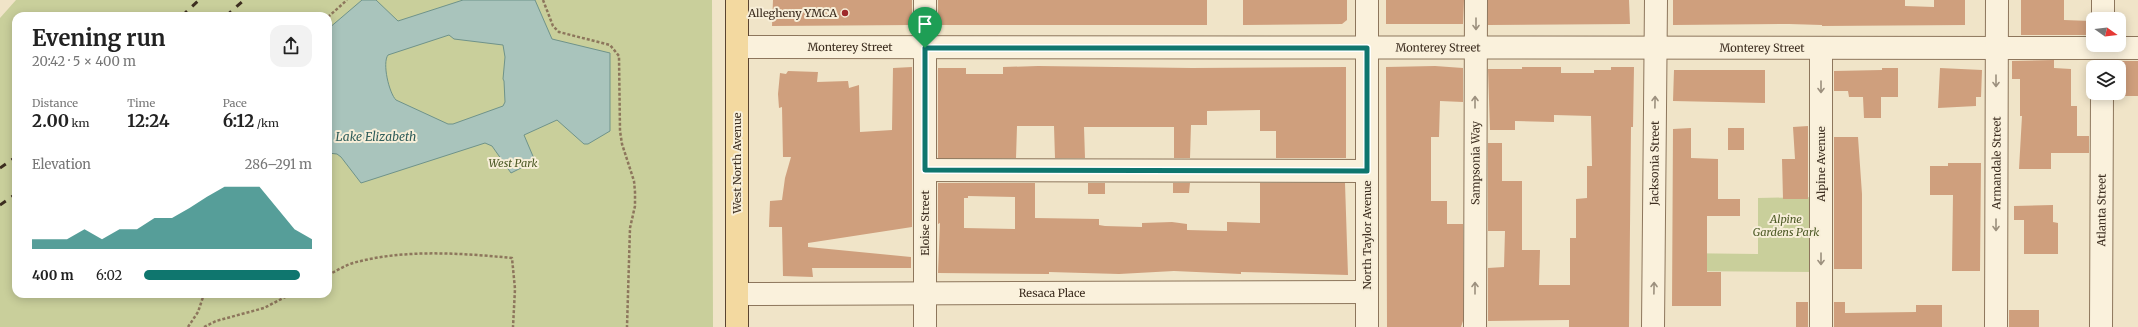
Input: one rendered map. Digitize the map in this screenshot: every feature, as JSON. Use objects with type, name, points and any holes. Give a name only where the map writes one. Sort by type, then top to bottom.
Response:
[{"type":"main road","name":"West North Avenue","points":[[737,0],[737,327]]},
{"type":"street","name":"Eloise Street","points":[[925,0],[925,327]]},
{"type":"street","name":"North Taylor Avenue","points":[[1367,0],[1367,327]]},
{"type":"street","name":"Sampsonia Way","points":[[1475,327],[1476,0]]},
{"type":"street","name":"Jacksonia Street","points":[[1653,327],[1656,0]]},
{"type":"street","name":"Armandale Street","points":[[1996,327],[1997,0]]},
{"type":"street","points":[[2103,0],[2103,12]]},
{"type":"street","name":"Monterey Street","points":[[738,47],[1996,48],[2102,53],[2138,48]]},
{"type":"street","name":"Alpine Avenue","points":[[1821,48],[1821,327]]},
{"type":"street","name":"Atlanta Street","points":[[2101,327],[2102,100]]},
{"type":"street","points":[[925,170],[1367,171]]},
{"type":"street","name":"Resaca Place","points":[[737,294],[1367,292]]},
{"type":"path","points":[[332,13],[347,0]]},
{"type":"path","points":[[543,0],[553,26],[559,32],[610,45],[619,56],[620,131],[622,144],[634,181],[635,192],[630,228],[627,327]]},
{"type":"path","points":[[332,273],[352,263],[382,258],[464,254],[512,258],[515,289],[513,327]]},
{"type":"path","points":[[188,327],[198,312],[203,298]]},
{"type":"path","points":[[204,327],[216,321],[264,308],[283,298]]},
{"type":"green space","name":"West Park","points":[[16,0],[712,0],[713,327],[0,327],[0,18]]},
{"type":"green space","name":"Alpine Gardens Park","points":[[1814,197],[1814,272],[1673,271],[1674,253],[1758,254],[1758,198]]},
{"type":"water","name":"Lake Elizabeth","points":[[362,0],[376,0],[398,21],[463,0],[535,0],[552,39],[610,53],[610,131],[588,144],[584,144],[557,120],[524,135],[535,161],[511,173],[492,146],[485,143],[361,183],[337,154],[332,153],[332,26]],"holes":[[[449,35],[454,39],[503,45],[505,57],[503,79],[505,102],[503,106],[453,124],[448,124],[396,100],[393,96],[386,71],[386,59],[388,55]]]},
{"type":"building","name":"Allegheny YMCA","points":[[773,0],[912,0],[912,25],[772,26]]},
{"type":"building","points":[[938,0],[1207,0],[1207,25],[938,25]]},
{"type":"building","points":[[1243,0],[1347,0],[1347,20],[1342,24],[1243,25]]},
{"type":"building","points":[[1386,0],[1464,0],[1463,24],[1386,24]]},
{"type":"building","points":[[1488,0],[1629,0],[1630,24],[1488,25]]},
{"type":"building","points":[[1673,0],[1905,0],[1905,6],[1934,7],[1934,0],[1965,0],[1965,25],[1673,25]]},
{"type":"building","points":[[2021,0],[2064,0],[2064,20],[2086,21],[2086,35],[2021,35]]},
{"type":"building","points":[[2054,60],[2054,68],[2071,69],[2071,106],[2077,106],[2077,136],[2089,136],[2089,153],[2051,153],[2051,169],[2019,169],[2022,116],[2020,116],[2020,79],[2012,79],[2012,61]]},
{"type":"building","points":[[2126,61],[2138,61],[2138,96],[2126,96]]},
{"type":"building","points":[[1435,66],[1463,68],[1463,102],[1440,101],[1439,137],[1431,137],[1431,201],[1447,201],[1447,224],[1463,224],[1463,321],[1461,327],[1387,327],[1386,67]]},
{"type":"building","points":[[912,67],[912,227],[808,243],[808,247],[911,257],[911,268],[812,268],[813,277],[783,276],[782,227],[769,227],[770,201],[782,200],[785,178],[791,157],[783,157],[782,107],[779,108],[778,94],[780,73],[786,74],[788,71],[818,72],[817,82],[848,81],[849,88],[859,85],[860,132],[892,130],[893,68]]},
{"type":"building","points":[[1003,67],[1192,68],[1346,67],[1346,158],[1276,158],[1276,131],[1260,131],[1260,110],[1207,111],[1207,125],[1191,125],[1190,158],[1174,158],[1174,127],[1084,127],[1085,158],[1055,158],[1054,126],[1017,126],[1016,158],[938,158],[938,68],[966,68],[966,74],[1003,74]]},
{"type":"building","points":[[1522,67],[1561,67],[1561,73],[1594,73],[1594,70],[1611,70],[1611,67],[1634,67],[1633,127],[1631,127],[1629,327],[1569,327],[1569,320],[1488,321],[1488,268],[1504,267],[1505,231],[1488,231],[1488,143],[1502,143],[1502,181],[1522,181],[1522,250],[1540,250],[1539,285],[1570,285],[1570,238],[1576,238],[1576,199],[1587,198],[1587,166],[1592,166],[1591,116],[1554,115],[1554,122],[1515,121],[1515,130],[1490,130],[1488,69],[1522,69]]},
{"type":"building","points":[[1882,68],[1898,68],[1898,97],[1881,97],[1881,118],[1864,118],[1863,97],[1849,97],[1848,91],[1834,91],[1834,71],[1882,70]]},
{"type":"building","points":[[1940,68],[1982,70],[1981,97],[1976,97],[1976,106],[1938,108]]},
{"type":"building","points":[[1674,70],[1765,70],[1765,103],[1673,101]]},
{"type":"building","points":[[1808,126],[1808,199],[1783,199],[1782,159],[1795,159],[1793,127]]},
{"type":"building","points":[[1691,128],[1691,158],[1718,159],[1718,199],[1740,199],[1740,216],[1707,216],[1707,272],[1721,272],[1721,306],[1672,306],[1673,129]]},
{"type":"building","points":[[1728,128],[1744,128],[1744,150],[1728,150]]},
{"type":"building","points":[[1834,137],[1858,137],[1862,194],[1862,269],[1834,269]]},
{"type":"building","points":[[1948,163],[1981,163],[1980,271],[1952,271],[1953,195],[1930,195],[1930,166],[1948,166]]},
{"type":"building","points":[[938,183],[1035,183],[1035,218],[1099,219],[1099,225],[1105,226],[1142,227],[1142,223],[1172,222],[1187,224],[1187,230],[1227,231],[1227,222],[1260,223],[1260,183],[1345,183],[1348,275],[1241,272],[1241,274],[1174,271],[1119,274],[1049,272],[1049,274],[938,273],[940,223],[938,224]],"holes":[[[968,196],[1015,197],[1015,229],[964,228],[964,198],[968,198]]]},
{"type":"building","points":[[1088,183],[1105,183],[1105,194],[1088,194]]},
{"type":"building","points":[[1173,183],[1190,183],[1189,193],[1173,193]]},
{"type":"building","points":[[2053,205],[2053,222],[2058,223],[2058,254],[2024,254],[2024,220],[2014,220],[2014,206]]},
{"type":"building","points":[[1796,302],[1808,302],[1808,327],[1796,327]]},
{"type":"building","points":[[1834,302],[1845,302],[1845,313],[1916,312],[1916,305],[1942,305],[1942,327],[1834,327]]},
{"type":"building","points":[[2009,310],[2039,310],[2039,327],[2009,327]]},
{"type":"railway","points":[[186,12],[199,0]]},
{"type":"railway","points":[[230,12],[244,0]]},
{"type":"railway","points":[[0,168],[12,160]]},
{"type":"railway","points":[[0,205],[12,197]]},
{"type":"place","name":"Allegheny YMCA","points":[[845,13]]},
{"type":"route","points":[[925,48],[1367,48],[1367,171],[925,170],[925,48]]}]
